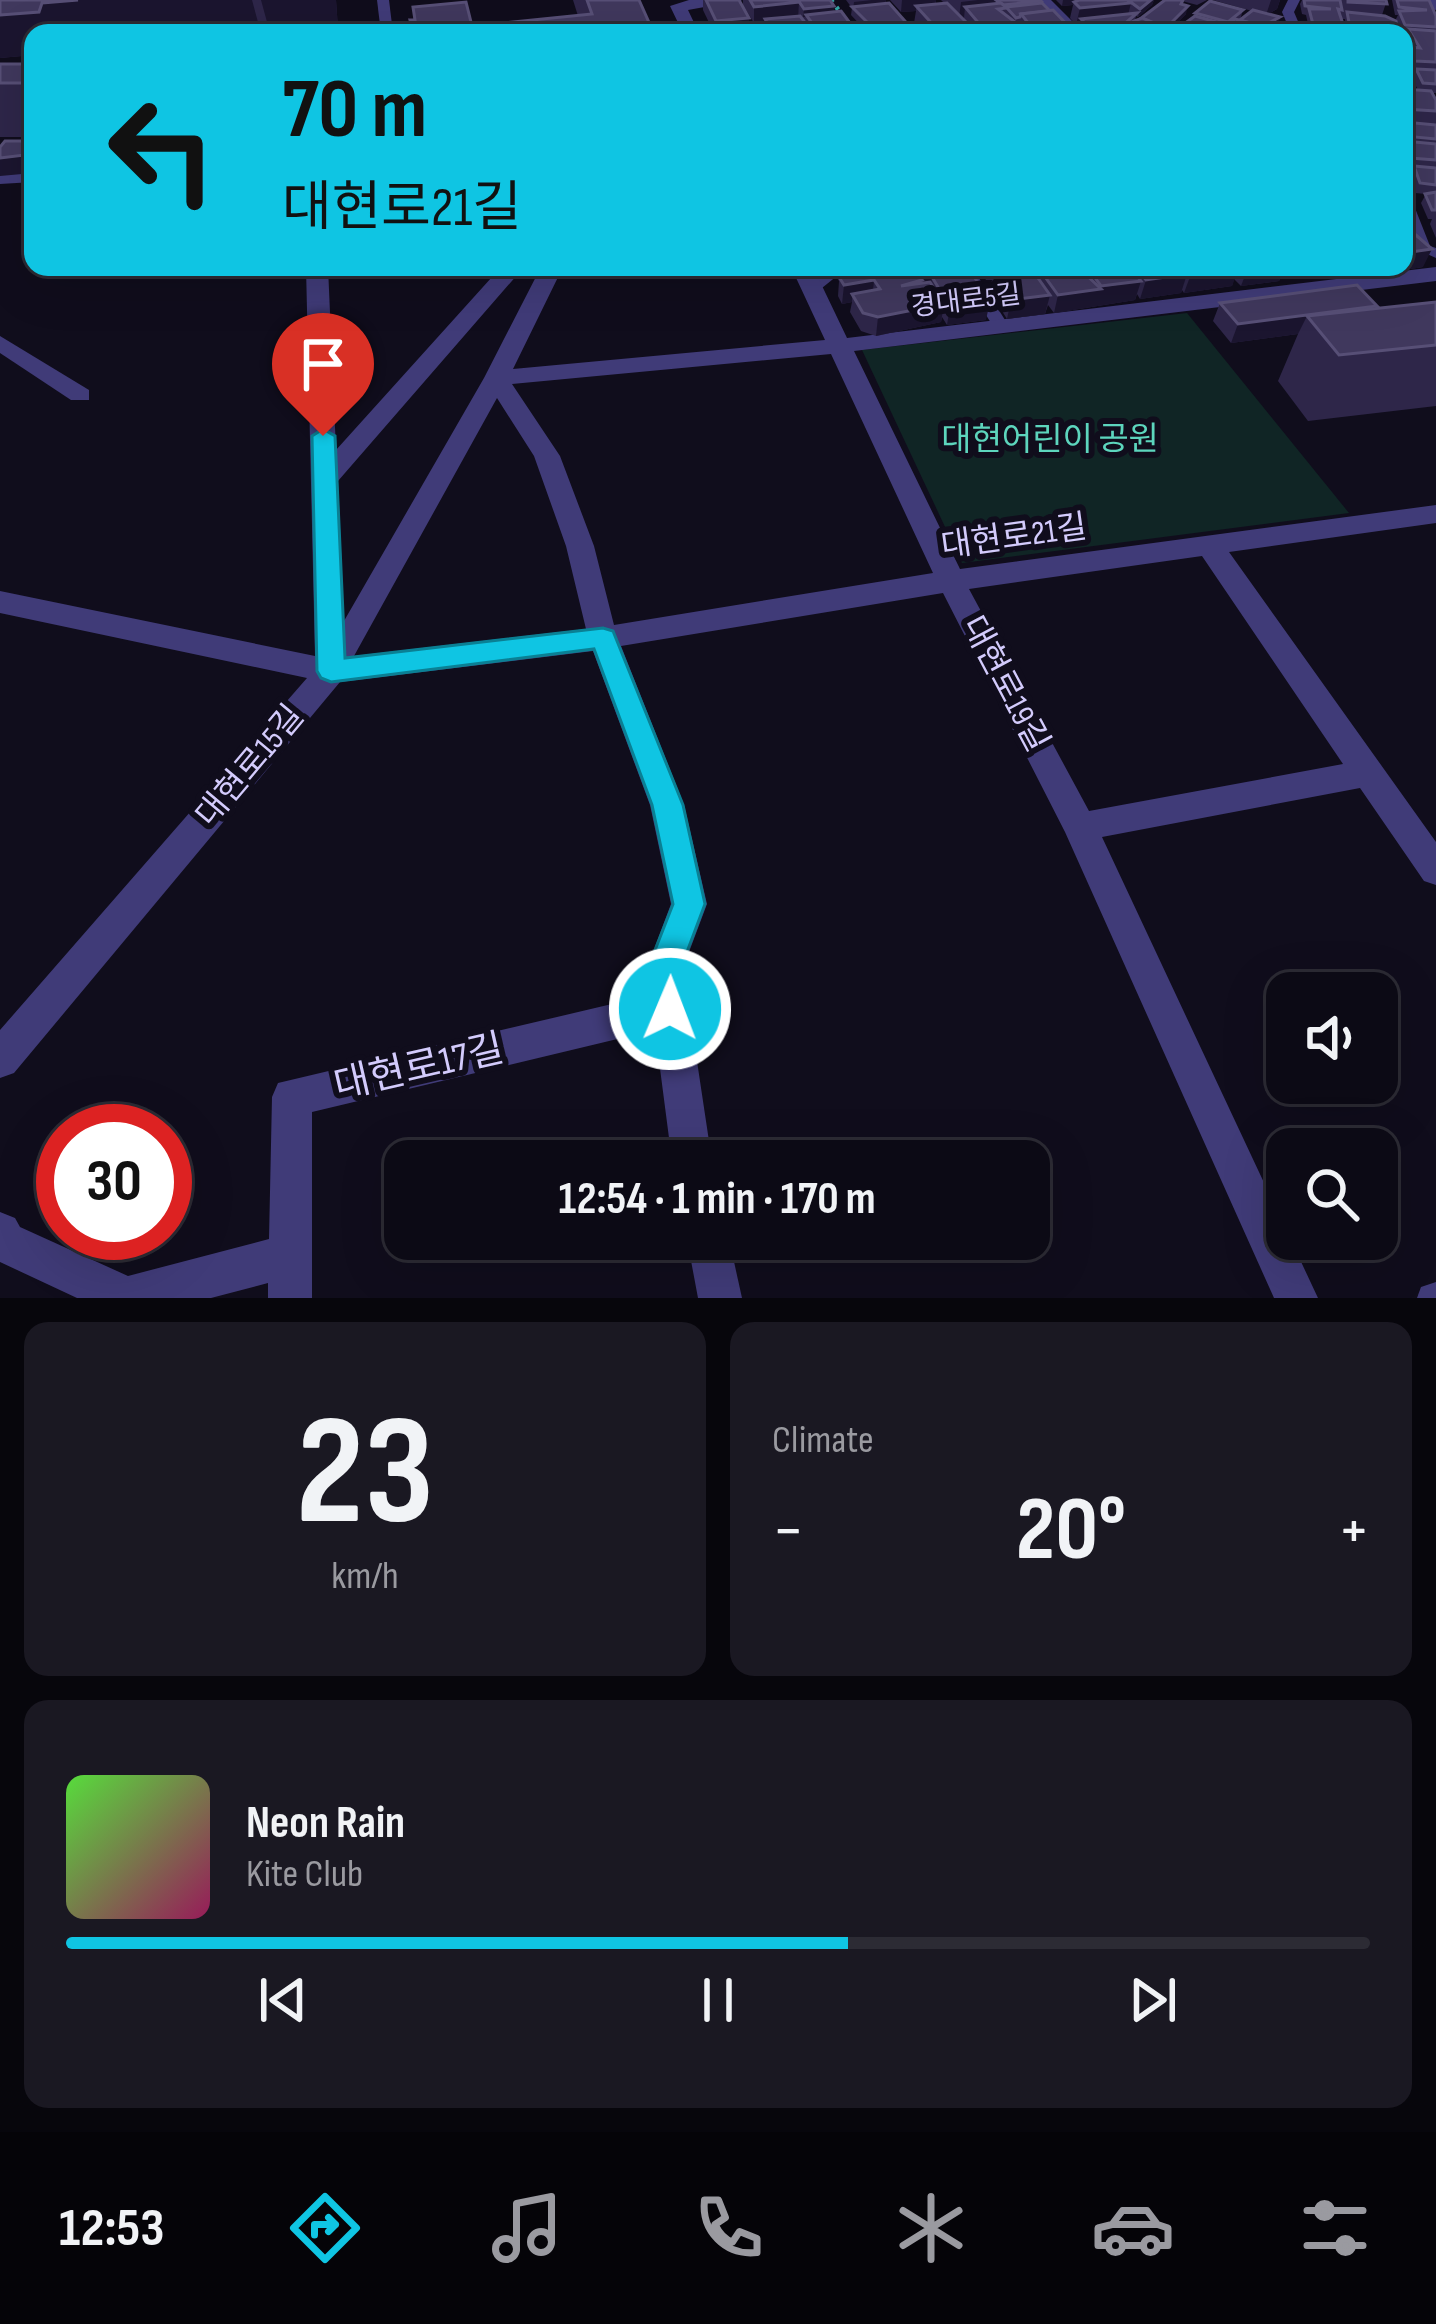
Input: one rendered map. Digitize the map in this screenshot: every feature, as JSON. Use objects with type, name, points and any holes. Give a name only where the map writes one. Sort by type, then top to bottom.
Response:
[{"type":"street","points":[[687,24],[678,6],[735,0]]},
{"type":"street","points":[[1042,0],[1067,24]]},
{"type":"street","name":"경대로5길","points":[[838,346],[1436,274]]},
{"type":"street","points":[[317,276],[331,671]]},
{"type":"street","points":[[325,479],[505,276]]},
{"type":"street","name":"대현로15길","points":[[0,1059],[331,671],[496,378],[547,276]]},
{"type":"street","points":[[1303,276],[1316,290]]},
{"type":"street","name":"대현로19길","points":[[807,278],[951,581],[1080,827],[1296,1298]]},
{"type":"street","points":[[0,344],[80,395]]},
{"type":"street","points":[[689,1140],[664,968],[689,904],[668,805],[603,638],[580,546],[547,456],[496,378],[838,346]]},
{"type":"street","name":"대현로21길","points":[[0,602],[331,671],[603,638],[951,581],[1436,514]]},
{"type":"street","points":[[1210,547],[1436,870]]},
{"type":"street","points":[[1080,827],[1371,772]]},
{"type":"street","name":"대현로17길","points":[[291,1277],[292,1097],[670,1009]]},
{"type":"street","points":[[0,1233],[5,1242],[128,1298],[291,1277]]},
{"type":"street","points":[[712,1260],[720,1298]]},
{"type":"lane","points":[[1413,221],[1424,249],[1436,253]]},
{"type":"lane","points":[[970,276],[1002,328]]},
{"type":"path","points":[[831,0],[849,24]]},
{"type":"path","points":[[820,19],[843,16]]},
{"type":"path","points":[[768,24],[775,23]]},
{"type":"green space","name":"대현어린이 공원","points":[[1187,313],[1349,513],[962,563],[862,350]]},
{"type":"building","points":[[0,0],[78,0],[42,3],[39,12],[0,15]]},
{"type":"building","points":[[587,0],[639,0],[650,24],[492,24],[592,14]]},
{"type":"building","points":[[706,0],[739,0],[749,18],[716,21]]},
{"type":"building","points":[[750,0],[797,0],[799,2],[754,7]]},
{"type":"building","points":[[798,0],[830,0],[834,6],[804,9]]},
{"type":"building","points":[[996,0],[1040,0],[1041,1],[1003,5]]},
{"type":"building","points":[[1128,0],[1151,0],[1140,9]]},
{"type":"building","points":[[1165,0],[1183,0],[1181,4],[1188,6],[1170,24],[1140,19]]},
{"type":"building","points":[[1304,0],[1340,0],[1343,24],[1313,24],[1309,9],[1331,9],[1305,6]]},
{"type":"building","points":[[1386,0],[1387,4],[1348,2]]},
{"type":"building","points":[[1397,0],[1429,0],[1436,27],[1405,24],[1399,11],[1427,10],[1399,7]]},
{"type":"building","points":[[1210,1],[1243,10],[1228,22],[1195,13]]},
{"type":"building","points":[[466,2],[472,24],[411,24],[413,7]]},
{"type":"building","points":[[1074,2],[1131,3],[1080,8]]},
{"type":"building","points":[[889,3],[908,24],[869,24],[852,7]]},
{"type":"building","points":[[947,3],[967,23],[932,24],[916,6]]},
{"type":"building","points":[[1001,3],[1007,8],[998,9],[1018,24],[979,24],[965,7]]},
{"type":"building","points":[[1042,3],[1050,11],[1016,18],[1006,7]]},
{"type":"building","points":[[1053,10],[1066,24],[1029,24],[1021,14]]},
{"type":"building","points":[[1253,10],[1280,17],[1267,24],[1240,20]]},
{"type":"building","points":[[841,11],[850,23],[813,24],[806,15]]},
{"type":"building","points":[[1347,12],[1385,16],[1397,24],[1349,24]]},
{"type":"building","points":[[1137,13],[1124,24],[1086,24],[1081,19]]},
{"type":"building","points":[[800,16],[806,24],[768,24],[765,19]]},
{"type":"building","points":[[1195,16],[1220,23],[1219,24],[1184,24]]},
{"type":"building","points":[[1413,29],[1436,31],[1436,62],[1415,61],[1413,47],[1420,48]]},
{"type":"building","points":[[0,64],[24,64],[24,83],[0,83]]},
{"type":"building","points":[[1416,69],[1436,70],[1436,84],[1423,83]]},
{"type":"building","points":[[1413,90],[1431,91],[1436,111],[1413,110]]},
{"type":"building","points":[[1413,123],[1436,125],[1436,139],[1413,137]]},
{"type":"building","points":[[5,141],[24,141],[24,155],[0,158]]},
{"type":"building","points":[[1413,142],[1436,144],[1436,160],[1413,158]]},
{"type":"building","points":[[1414,166],[1436,168],[1436,185],[1420,183]]},
{"type":"building","points":[[1436,192],[1436,210],[1432,210],[1425,194]]},
{"type":"building","points":[[1413,232],[1432,249],[1413,252]]},
{"type":"building","points":[[918,276],[922,280],[901,286],[930,282],[944,304],[878,317],[863,313],[852,294],[880,289],[874,280],[844,285],[839,277]]},
{"type":"building","points":[[974,276],[990,301],[950,307],[932,277]]},
{"type":"building","points":[[996,276],[1037,276],[1050,295],[1011,300]]},
{"type":"building","points":[[1044,276],[1087,276],[1101,289],[1058,295]]},
{"type":"building","points":[[1094,276],[1137,276],[1141,281],[1101,286]]},
{"type":"building","points":[[1357,285],[1377,306],[1238,324],[1220,303]]},
{"type":"building","points":[[1436,302],[1436,345],[1339,355],[1307,316]]},
{"type":"route","points":[[323,436],[331,671],[603,638],[668,805],[689,904],[664,968],[670,1009]]}]
